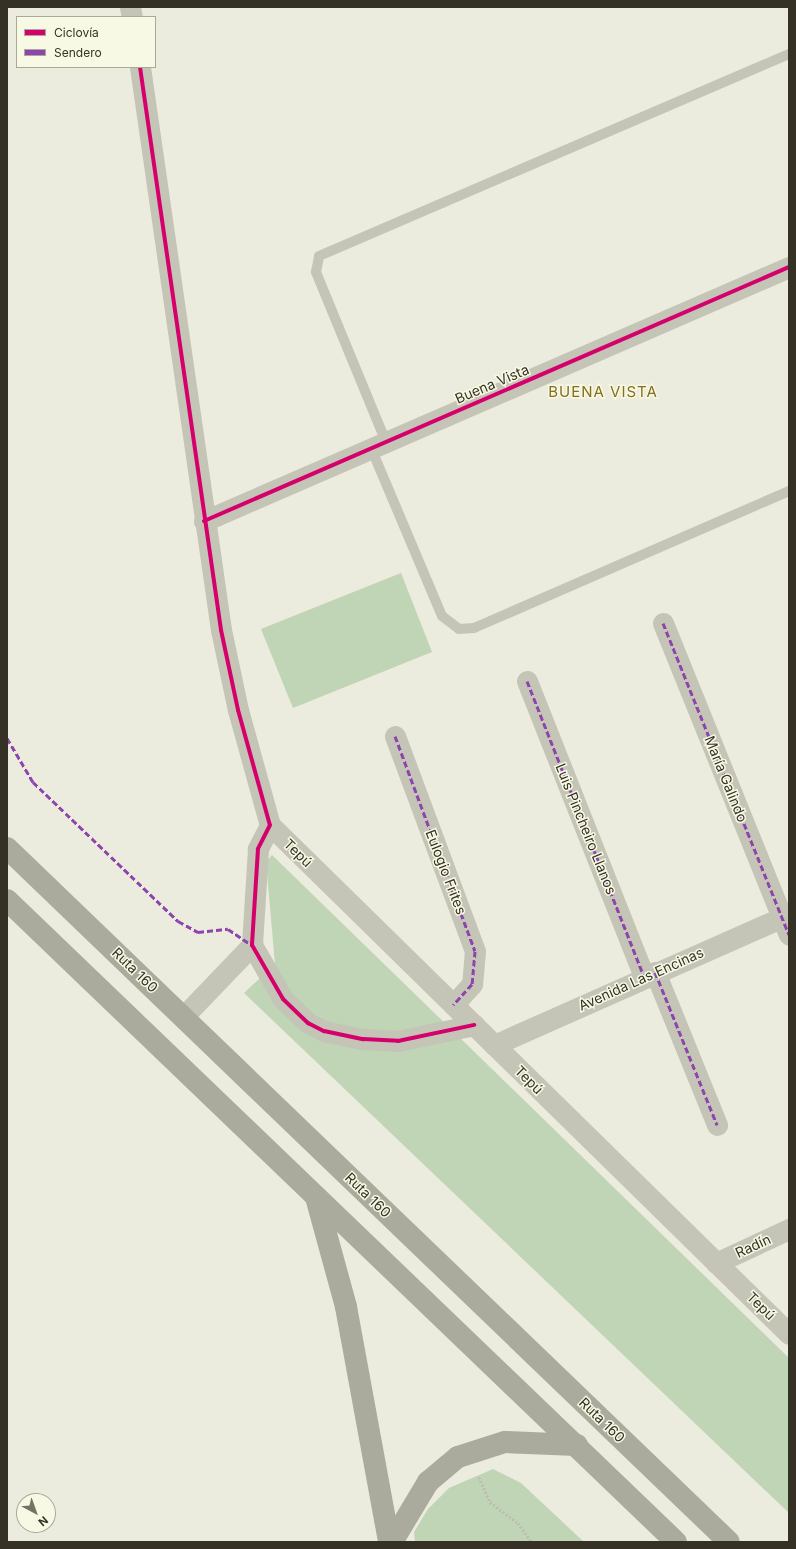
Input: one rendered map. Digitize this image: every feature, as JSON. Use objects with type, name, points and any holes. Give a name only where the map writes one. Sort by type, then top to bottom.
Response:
[{"type":"highway","name":"Ruta 160","points":[[7,848],[729,1542]]},
{"type":"highway","points":[[7,900],[577,1445],[676,1542]]},
{"type":"highway","points":[[316,1196],[346,1307],[389,1542]]},
{"type":"highway","points":[[392,1542],[428,1482],[453,1460],[475,1449],[505,1442],[577,1445]]},
{"type":"street","points":[[140,68],[204,522],[229,670],[270,825],[258,848],[252,945],[283,999],[308,1023],[324,1031],[363,1039],[398,1041],[474,1025]]},
{"type":"street","name":"Buena Vista","points":[[204,522],[789,267]]},
{"type":"street","name":"María Galindo","points":[[663,623],[787,922]]},
{"type":"street","name":"Luis Pincheiro Llanos","points":[[527,681],[650,975],[717,1125]]},
{"type":"street","name":"Eulogio Frites","points":[[395,736],[475,952],[472,984],[453,1006]]},
{"type":"street","name":"Tepú","points":[[270,825],[789,1334]]},
{"type":"street","name":"Avenida Las Encinas","points":[[494,1045],[650,975],[787,922]]},
{"type":"street","points":[[183,1017],[252,945]]},
{"type":"street","name":"Radín","points":[[716,1263],[789,1229]]},
{"type":"lane","points":[[789,54],[319,256],[316,272],[378,445],[442,616],[459,629],[474,628],[789,491]]},
{"type":"path","points":[[475,1449],[484,1494],[499,1511],[525,1529],[532,1542]]},
{"type":"green space","points":[[401,573],[432,652],[293,708],[261,629]]},
{"type":"green space","points":[[272,855],[789,1358],[789,1513],[244,993],[275,964],[266,862]]},
{"type":"green space","points":[[493,1469],[521,1483],[584,1542],[415,1542],[414,1532],[428,1509],[449,1488]]},
{"type":"marked path","points":[[663,623],[789,935]]},
{"type":"marked path","points":[[527,681],[644,977]]},
{"type":"marked path","points":[[395,736],[475,951],[472,984],[453,1005]]},
{"type":"marked path","points":[[7,738],[33,782],[178,921],[198,932],[228,929],[252,945]]},
{"type":"marked path","points":[[655,972],[717,1125]]},
{"type":"cycle path","points":[[140,68],[221,630],[238,710],[270,825],[258,849],[252,945],[283,999],[308,1023],[324,1031],[363,1039],[398,1041],[474,1025]]},
{"type":"cycle path","points":[[204,521],[789,267]]},
{"type":"district","name":"BUENA VISTA","points":[[603,392]]}]
